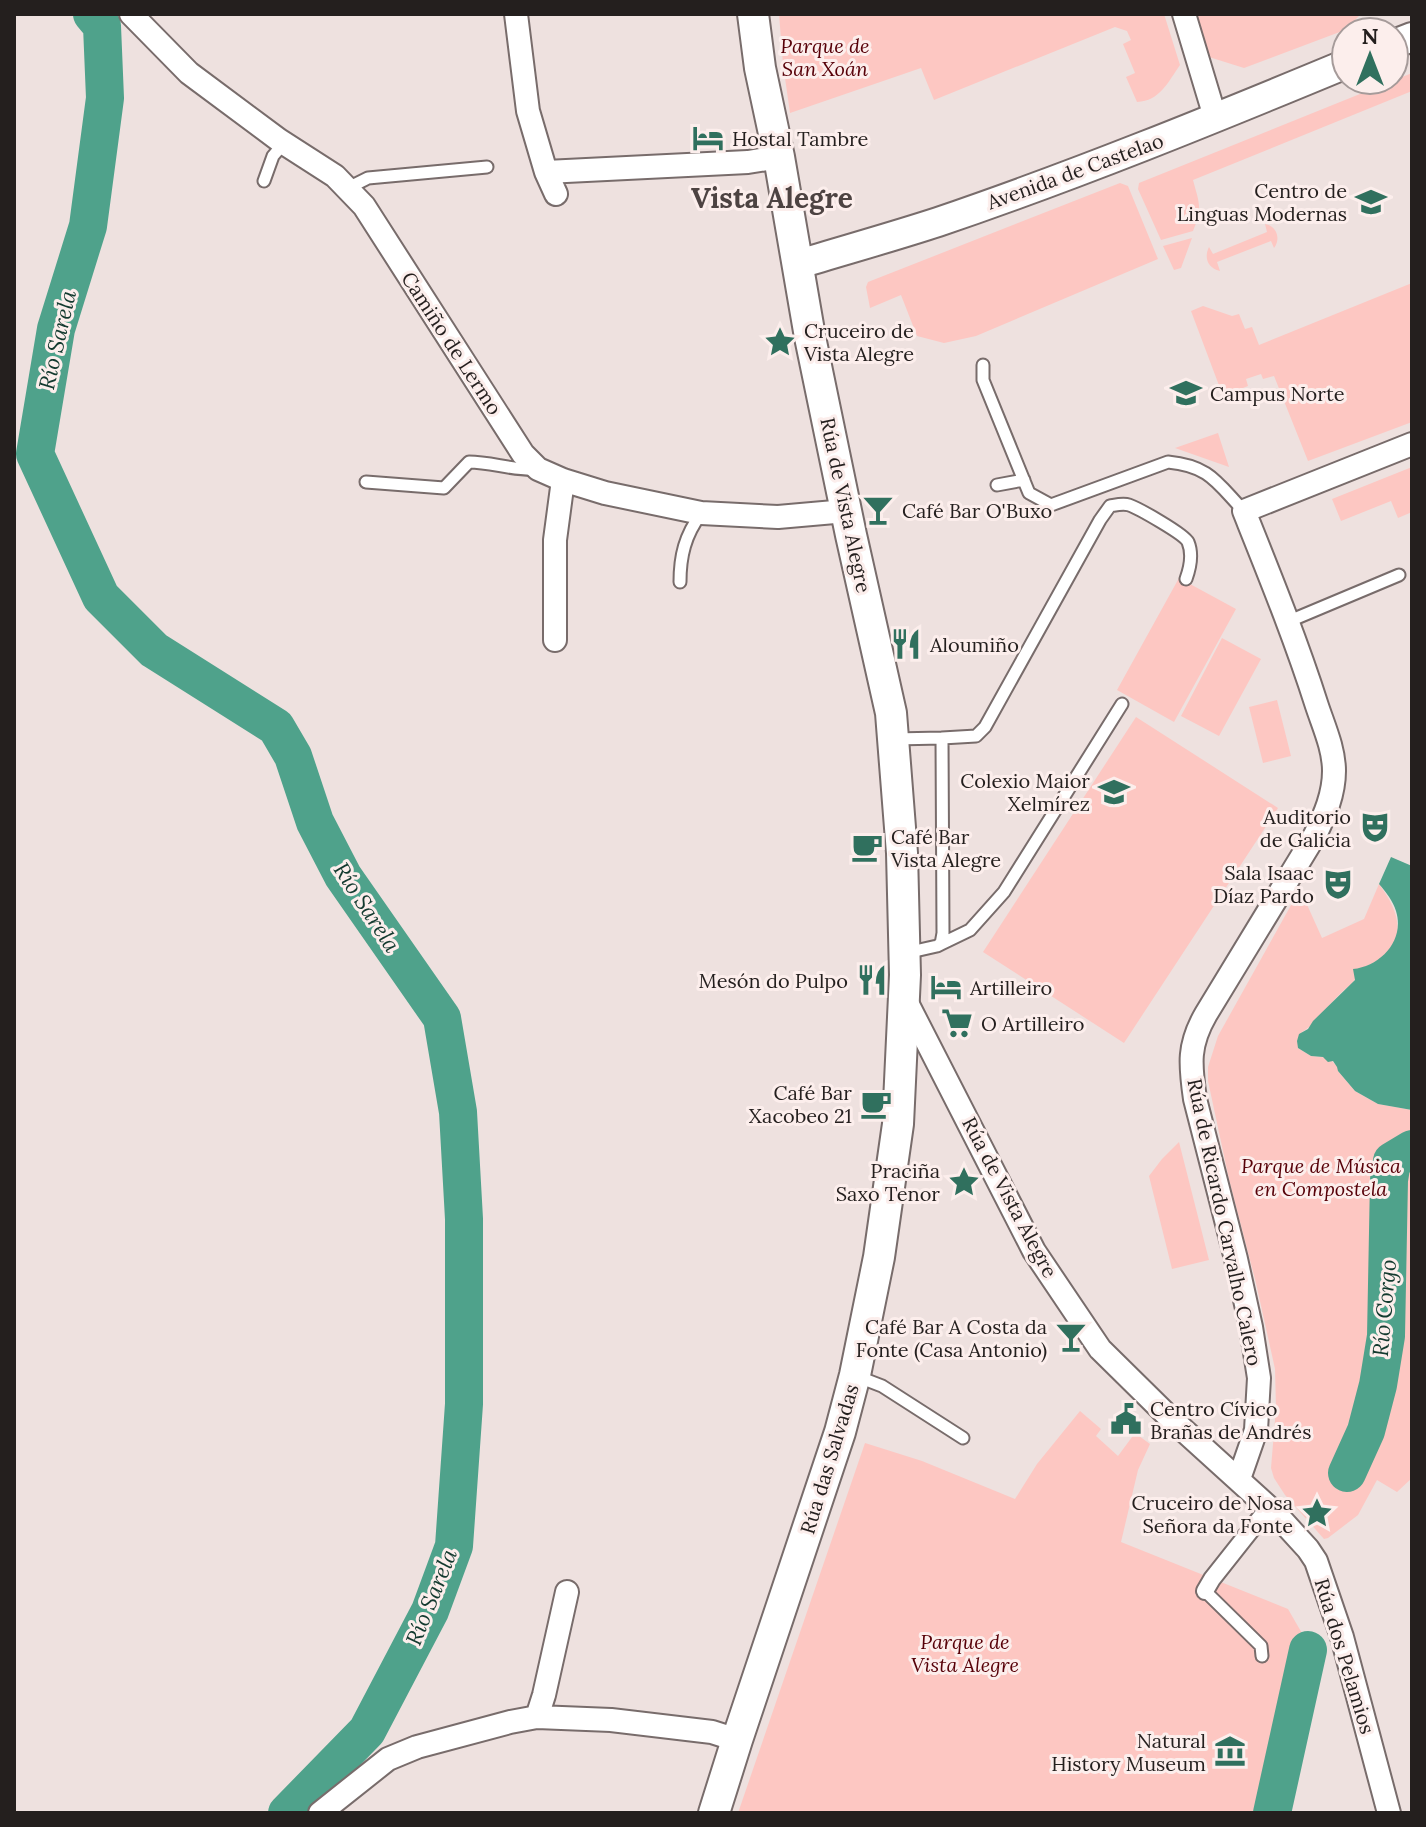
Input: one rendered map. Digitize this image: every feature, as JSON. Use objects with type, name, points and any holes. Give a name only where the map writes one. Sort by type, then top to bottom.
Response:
[{"type":"main road","name":"Rúa de Vista Alegre","points":[[753,14],[760,68],[799,264],[810,337],[884,675],[894,739],[905,953],[900,1094]]},
{"type":"main road","name":"Rúa das Salvadas","points":[[714,1813],[840,1432],[855,1375],[879,1257],[900,1094]]},
{"type":"street","name":"Camiño de Lermo","points":[[131,14],[189,73],[348,188],[364,206],[523,454],[538,469],[605,493],[701,513],[778,517],[846,511]]},
{"type":"street","points":[[516,14],[528,111],[546,172],[556,194]]},
{"type":"street","points":[[1184,14],[1215,117]]},
{"type":"street","name":"Avenida de Castelao","points":[[799,264],[937,222],[1120,155],[1330,70]]},
{"type":"street","points":[[546,172],[754,162],[779,157]]},
{"type":"street","points":[[1244,511],[1412,444]]},
{"type":"street","points":[[555,640],[555,529],[563,480]]},
{"type":"street","name":"Rúa de Ricardo Carvalho Calero","points":[[1232,1472],[1251,1445],[1256,1430],[1259,1378],[1236,1259],[1195,1099],[1191,1063],[1194,1035],[1315,835],[1328,806],[1334,769],[1332,752],[1287,622],[1244,511]]},
{"type":"street","name":"Rúa de Vista Alegre","points":[[905,999],[1034,1251],[1100,1349],[1169,1417],[1232,1472]]},
{"type":"street","name":"Rúa dos Pelamios","points":[[1232,1472],[1308,1549],[1323,1577],[1389,1813]]},
{"type":"street","points":[[1205,1591],[1212,1579],[1242,1549],[1269,1507]]},
{"type":"street","points":[[537,1717],[567,1592]]},
{"type":"street","points":[[320,1813],[388,1759],[417,1747],[537,1717],[611,1720],[712,1732],[737,1740]]},
{"type":"lane","points":[[264,181],[273,156],[284,143]]},
{"type":"lane","points":[[348,188],[368,178],[487,167]]},
{"type":"lane","points":[[983,365],[983,380],[1029,493],[1051,505],[1168,462],[1199,468],[1210,475],[1244,511]]},
{"type":"lane","points":[[366,482],[444,488],[469,462],[512,470],[538,469]]},
{"type":"lane","points":[[997,485],[1024,480]]},
{"type":"lane","points":[[894,739],[976,736],[985,727],[1110,506],[1129,505],[1181,534],[1188,541],[1190,553],[1191,567],[1186,579]]},
{"type":"lane","points":[[680,582],[683,548],[701,513]]},
{"type":"lane","points":[[1287,622],[1399,575]]},
{"type":"lane","points":[[905,953],[937,946],[970,930],[1004,892],[1122,704]]},
{"type":"lane","points":[[941,944],[942,738]]},
{"type":"lane","points":[[855,1375],[882,1386],[963,1438]]},
{"type":"lane","points":[[1205,1591],[1261,1646],[1262,1656]]},
{"type":"green space","name":"Parque de San Xoán","points":[[779,14],[1164,14],[1180,65],[1158,94],[1137,102],[1126,77],[1135,73],[1123,44],[1131,40],[1127,31],[1115,27],[934,100],[921,68],[790,113]]},
{"type":"green space","points":[[1197,14],[1361,14],[1330,16],[1330,36],[1244,68],[1209,57]]},
{"type":"green space","points":[[1355,96],[1400,96],[1193,180],[1199,206],[1193,231],[1161,240],[1138,189],[1139,183]]},
{"type":"green space","points":[[1120,183],[1128,186],[1158,259],[976,336],[944,343],[917,336],[901,295],[870,308],[868,282]]},
{"type":"green space","points":[[1265,224],[1277,233],[1274,248],[1271,241],[1217,262],[1220,271],[1209,265],[1209,247],[1213,254],[1267,232]]},
{"type":"green space","points":[[1192,238],[1181,268],[1174,270],[1163,246]]},
{"type":"green space","points":[[1412,283],[1412,422],[1308,461],[1274,376],[1263,379],[1261,374],[1246,379],[1248,386],[1223,396],[1191,311],[1203,306],[1232,316],[1239,314],[1245,329],[1252,327],[1259,345]]},
{"type":"green space","points":[[1218,433],[1229,467],[1175,448]]},
{"type":"green space","points":[[1412,467],[1412,512],[1398,518],[1391,501],[1341,521],[1332,499]]},
{"type":"green space","points":[[1179,578],[1236,609],[1174,722],[1117,690]]},
{"type":"green space","points":[[1222,638],[1261,659],[1219,736],[1181,716]]},
{"type":"green space","points":[[1277,700],[1291,756],[1263,763],[1249,707]]},
{"type":"green space","points":[[1136,717],[1278,808],[1124,1043],[983,952]]},
{"type":"green space","name":"Parque de Música en Compostela","points":[[1379,884],[1397,920],[1396,939],[1384,957],[1362,969],[1312,1025],[1302,1032],[1298,1048],[1311,1056],[1332,1061],[1355,1091],[1378,1104],[1412,1110],[1412,1478],[1397,1492],[1377,1480],[1358,1515],[1324,1539],[1285,1495],[1271,1468],[1276,1408],[1275,1369],[1229,1179],[1208,1081],[1208,1067],[1218,1036],[1300,889],[1322,938],[1364,919]]},
{"type":"green space","points":[[1179,1142],[1209,1260],[1172,1269],[1149,1176]]},
{"type":"green space","name":"Parque de Vista Alegre","points":[[1080,1411],[1101,1429],[1096,1436],[1118,1456],[1135,1433],[1150,1444],[1138,1470],[1121,1542],[1288,1609],[1303,1635],[1265,1813],[738,1813],[865,1443],[922,1461],[1015,1499],[1037,1464]]},
{"type":"shaded area","points":[[1391,857],[1412,866],[1412,1110],[1378,1104],[1355,1091],[1333,1061],[1311,1056],[1298,1048],[1297,1041],[1299,1034],[1308,1029],[1355,980],[1353,969],[1373,963],[1394,941],[1398,922],[1396,911],[1379,884]]},
{"type":"waterway","name":"Río Sarela","points":[[92,14],[102,26],[105,98],[88,226],[56,329],[35,454],[101,597],[154,650],[276,727],[293,756],[315,822],[343,876],[442,1018],[458,1112],[464,1219],[464,1404],[454,1546],[430,1611],[367,1731],[287,1813]]},
{"type":"waterway","name":"Río Corgo","points":[[1347,1473],[1366,1431],[1386,1336],[1392,1161],[1412,1149]]},
{"type":"waterway","name":"Río Corgo","points":[[1272,1813],[1308,1650]]},
{"type":"place","name":"Hostal Tambre","points":[[708,138]]},
{"type":"place","name":"Centro de Linguas Modernas","points":[[1371,202]]},
{"type":"place","name":"Cruceiro de Vista Alegre","points":[[780,342]]},
{"type":"place","name":"Campus Norte","points":[[1186,393]]},
{"type":"place","name":"Café Bar O'Buxo","points":[[878,510]]},
{"type":"place","name":"Aloumiño","points":[[906,644]]},
{"type":"place","name":"Colexio Maior Xelmírez","points":[[1114,792]]},
{"type":"place","name":"Auditorio de Galicia","points":[[1375,827]]},
{"type":"place","name":"Café Bar Vista Alegre","points":[[867,847]]},
{"type":"place","name":"Sala Isaac Díaz Pardo","points":[[1338,884]]},
{"type":"place","name":"Mesón do Pulpo","points":[[872,980]]},
{"type":"place","name":"Artilleiro","points":[[946,987]]},
{"type":"place","name":"O Artilleiro","points":[[957,1023]]},
{"type":"place","name":"Café Bar Xacobeo 21","points":[[876,1104]]},
{"type":"place","name":"Praciña Saxo Tenor","points":[[964,1182]]},
{"type":"place","name":"Café Bar A Costa da Fonte (Casa Antonio)","points":[[1071,1337]]},
{"type":"place","name":"Centro Cívico Brañas de Andrés","points":[[1126,1419]]},
{"type":"place","name":"Cruceiro de Nosa Señora da Fonte","points":[[1317,1513]]},
{"type":"place","name":"Natural History Museum","points":[[1230,1751]]},
{"type":"district","name":"Vista Alegre","points":[[772,198]]}]
